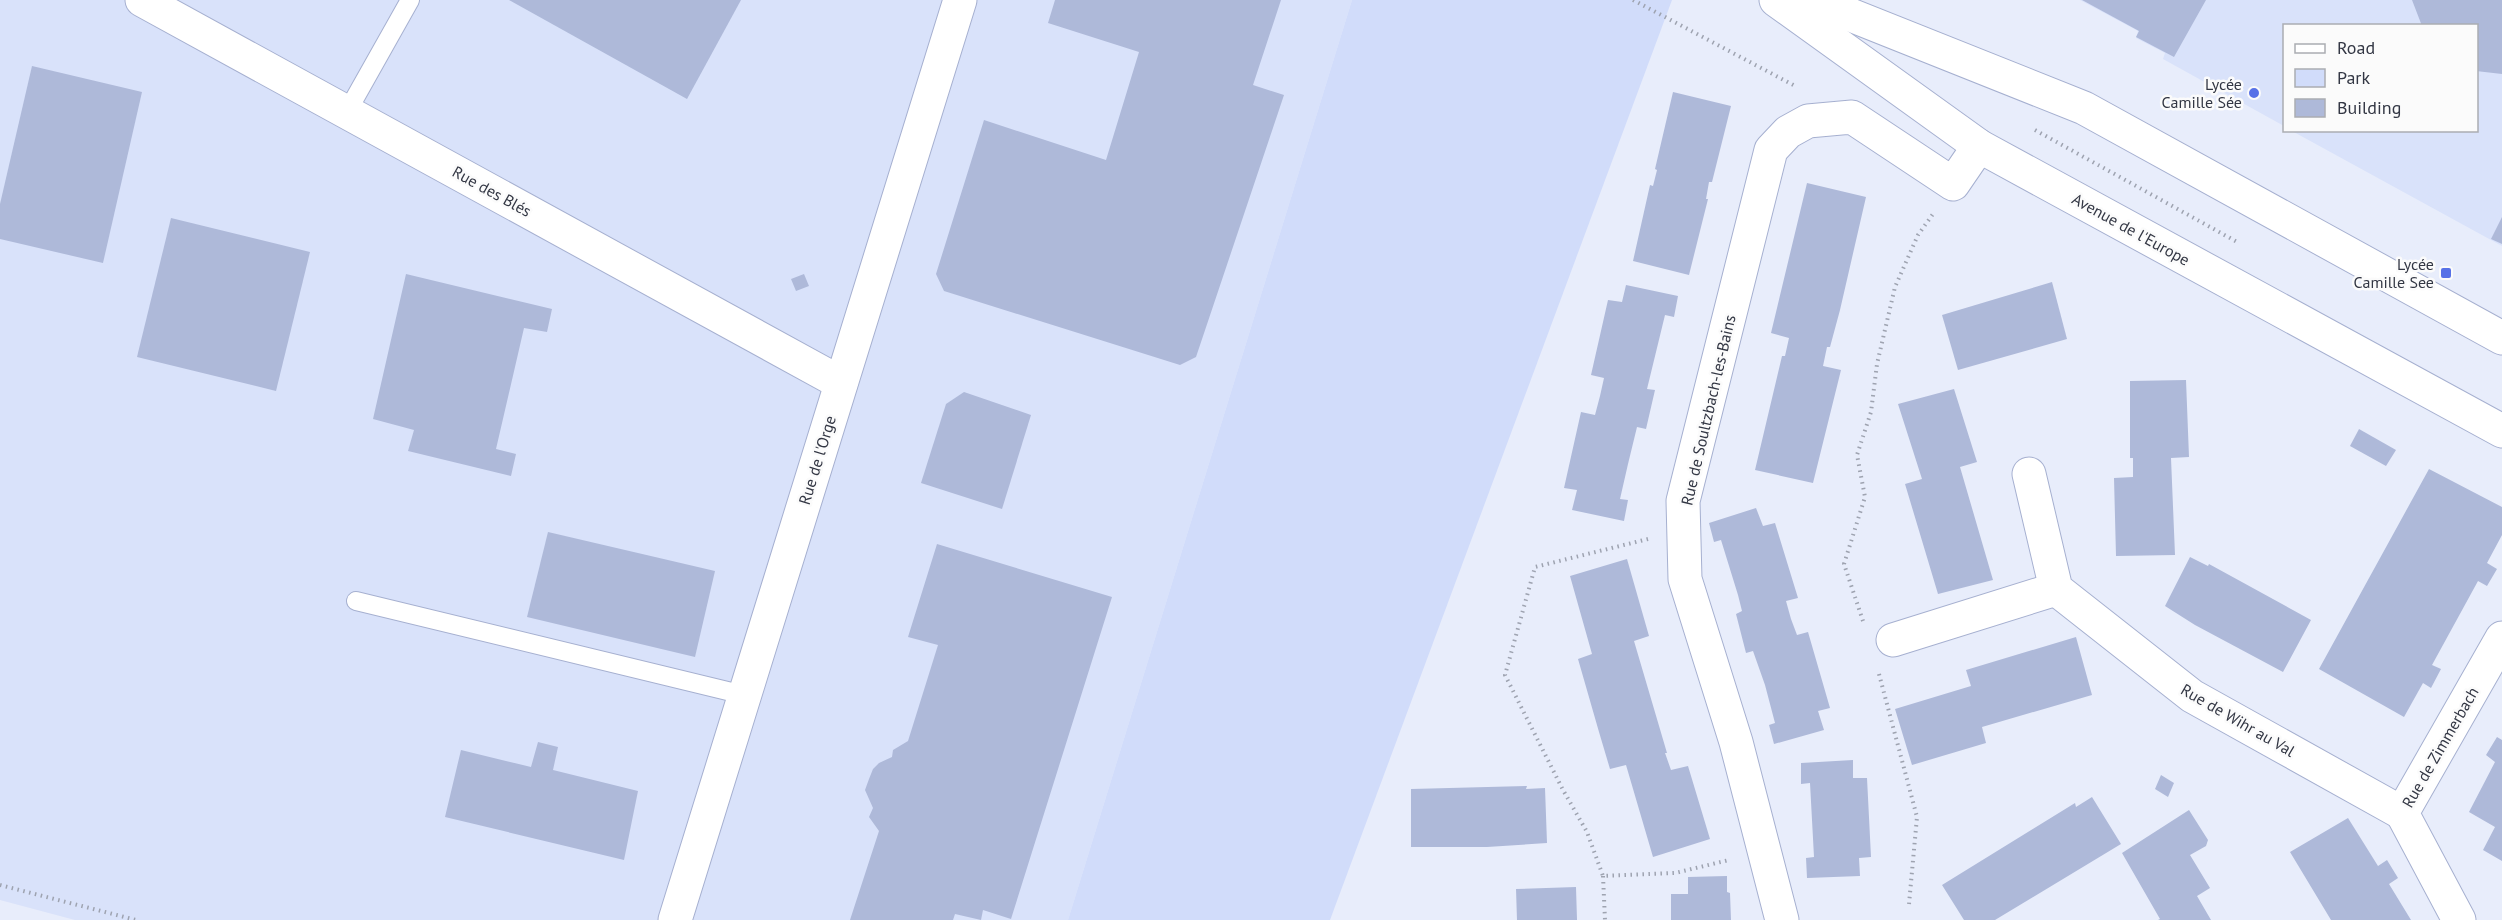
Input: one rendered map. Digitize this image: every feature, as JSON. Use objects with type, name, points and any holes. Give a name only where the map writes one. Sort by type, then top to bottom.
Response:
[{"type":"street","name":"Rue des Blés","points":[[142,0],[840,383]]},
{"type":"street","name":"Rue de l'Orge","points":[[675,920],[960,0]]},
{"type":"street","name":"Avenue de l'Europe","points":[[1776,0],[1979,146],[2502,431]]},
{"type":"street","points":[[1813,0],[2084,108],[2502,338]]},
{"type":"street","name":"Rue de Soultzbach-les-Bains","points":[[1782,920],[1736,742],[1685,579],[1683,501],[1771,150],[1808,106],[1852,117],[1953,184]]},
{"type":"street","points":[[1953,184],[1979,146]]},
{"type":"street","points":[[1882,644],[2056,589],[2029,474]]},
{"type":"street","name":"Rue de Wihr au Val","points":[[2056,589],[2192,696],[2402,813]]},
{"type":"street","name":"Rue de Zimmerbach","points":[[2459,920],[2402,813],[2502,638]]},
{"type":"lane","points":[[347,112],[410,0]]},
{"type":"lane","points":[[356,601],[744,695]]},
{"type":"path","points":[[1633,0],[1808,106]]},
{"type":"path","points":[[1909,904],[1917,817],[1882,644],[1844,564],[1865,497],[1857,455],[1871,412],[1877,364],[1895,287],[1918,235],[1953,184]]},
{"type":"path","points":[[1605,920],[1603,876],[1587,832],[1563,790],[1505,675],[1535,567],[1684,530]]},
{"type":"path","points":[[1603,876],[1676,873],[1764,851]]},
{"type":"path","points":[[0,885],[136,920]]},
{"type":"shaded area","points":[[0,0],[1352,0],[1068,920],[75,920],[0,900]]},
{"type":"shaded area","name":"Lycée Camille Sée","points":[[2080,0],[2502,0],[2502,246],[2294,132],[2478,132],[2478,24],[2283,24],[2283,125],[2163,59],[2165,53],[2136,38],[2138,31]]},
{"type":"green space","points":[[1352,0],[1672,0],[1330,920],[1068,920]]},
{"type":"building","points":[[509,0],[741,0],[687,99]]},
{"type":"building","points":[[1055,0],[1281,0],[1253,85],[1284,95],[1196,357],[1180,365],[944,291],[936,274],[984,120],[1106,160],[1139,52],[1048,23]]},
{"type":"building","points":[[2082,0],[2206,0],[2174,57],[2136,37],[2139,31]]},
{"type":"building","points":[[2412,0],[2502,0],[2502,74],[2478,71],[2478,24],[2421,24]]},
{"type":"building","points":[[32,66],[142,92],[103,263],[0,239],[0,204]]},
{"type":"building","points":[[1673,92],[1731,106],[1712,182],[1709,182],[1706,199],[1708,199],[1689,275],[1633,261],[1650,185],[1653,186],[1657,170],[1655,169]]},
{"type":"building","points":[[1807,183],[1866,197],[1840,310],[1823,366],[1841,370],[1813,483],[1755,470],[1782,356],[1785,356],[1789,338],[1771,333]]},
{"type":"building","points":[[2502,217],[2502,244],[2491,239]]},
{"type":"building","points":[[171,218],[310,252],[276,391],[137,357]]},
{"type":"building","points":[[406,274],[552,309],[547,332],[524,328],[496,449],[516,454],[511,476],[408,451],[414,430],[373,419]]},
{"type":"building","points":[[804,274],[809,286],[796,291],[791,279]]},
{"type":"building","points":[[2052,282],[2067,339],[1958,370],[1942,315]]},
{"type":"building","points":[[1626,285],[1678,296],[1674,317],[1665,315],[1647,389],[1655,390],[1646,429],[1637,427],[1628,464],[1620,499],[1628,500],[1624,521],[1572,510],[1577,490],[1564,488],[1581,412],[1595,415],[1600,396],[1604,378],[1591,375],[1608,300],[1622,302]]},
{"type":"building","points":[[2186,380],[2189,457],[2171,458],[2175,555],[2116,556],[2114,478],[2133,477],[2133,458],[2130,458],[2130,381]]},
{"type":"building","points":[[1954,389],[1977,462],[1960,467],[1993,580],[1938,594],[1905,484],[1922,479],[1898,404]]},
{"type":"building","points":[[964,392],[1031,415],[1002,509],[921,483],[946,404]]},
{"type":"building","points":[[2359,429],[2396,450],[2386,466],[2350,446]]},
{"type":"building","points":[[2429,469],[2502,507],[2502,535],[2487,563],[2497,569],[2487,586],[2478,581],[2432,665],[2441,669],[2431,688],[2423,683],[2404,717],[2319,669]]},
{"type":"building","points":[[1756,508],[1763,526],[1775,523],[1798,598],[1786,601],[1791,619],[1797,635],[1808,632],[1830,708],[1818,711],[1824,730],[1774,744],[1769,725],[1775,723],[1765,685],[1753,651],[1746,653],[1736,614],[1742,611],[1738,595],[1721,540],[1714,542],[1709,523]]},
{"type":"building","points":[[548,532],[715,571],[695,657],[527,617]]},
{"type":"building","points":[[937,544],[1112,597],[1011,919],[983,910],[981,920],[955,914],[953,920],[850,920],[879,831],[869,817],[873,808],[865,790],[873,769],[879,763],[892,757],[893,750],[908,741],[938,645],[908,637]]},
{"type":"building","points":[[2190,557],[2208,566],[2209,564],[2311,620],[2283,672],[2195,625],[2165,606]]},
{"type":"building","points":[[1627,559],[1649,636],[1634,641],[1667,753],[1665,753],[1671,770],[1688,766],[1710,839],[1653,857],[1626,765],[1610,769],[1599,732],[1578,659],[1592,654],[1570,576]]},
{"type":"building","points":[[2076,637],[2092,695],[1982,727],[1986,743],[1912,765],[1895,709],[1971,686],[1966,670]]},
{"type":"building","points":[[2497,737],[2502,740],[2502,861],[2483,850],[2495,827],[2469,812],[2495,762],[2486,755]]},
{"type":"building","points":[[538,742],[558,747],[553,770],[638,791],[624,860],[445,817],[461,750],[531,767]]},
{"type":"building","points":[[1853,760],[1853,778],[1867,778],[1871,857],[1859,858],[1860,876],[1807,878],[1806,858],[1814,857],[1810,783],[1801,784],[1801,763]]},
{"type":"building","points":[[2161,775],[2174,783],[2168,797],[2155,789]]},
{"type":"building","points":[[1527,786],[1526,789],[1545,788],[1547,843],[1487,847],[1411,847],[1411,789]]},
{"type":"building","points":[[2092,797],[2121,844],[1995,920],[1964,920],[1942,885],[2075,803],[2076,807]]},
{"type":"building","points":[[2189,810],[2208,840],[2206,846],[2190,855],[2210,888],[2197,896],[2211,920],[2158,920],[2160,919],[2122,853]]},
{"type":"building","points":[[2348,818],[2378,866],[2387,860],[2398,878],[2389,884],[2411,920],[2331,920],[2290,852]]},
{"type":"building","points":[[1727,876],[1731,920],[1671,920],[1671,894],[1688,894],[1688,877]]},
{"type":"building","points":[[1576,887],[1577,920],[1517,920],[1516,889]]},
{"type":"place","name":"Lycée Camille Sée","points":[[2254,93]]},
{"type":"place","name":"Lycée Camille See","points":[[2446,273]]}]
